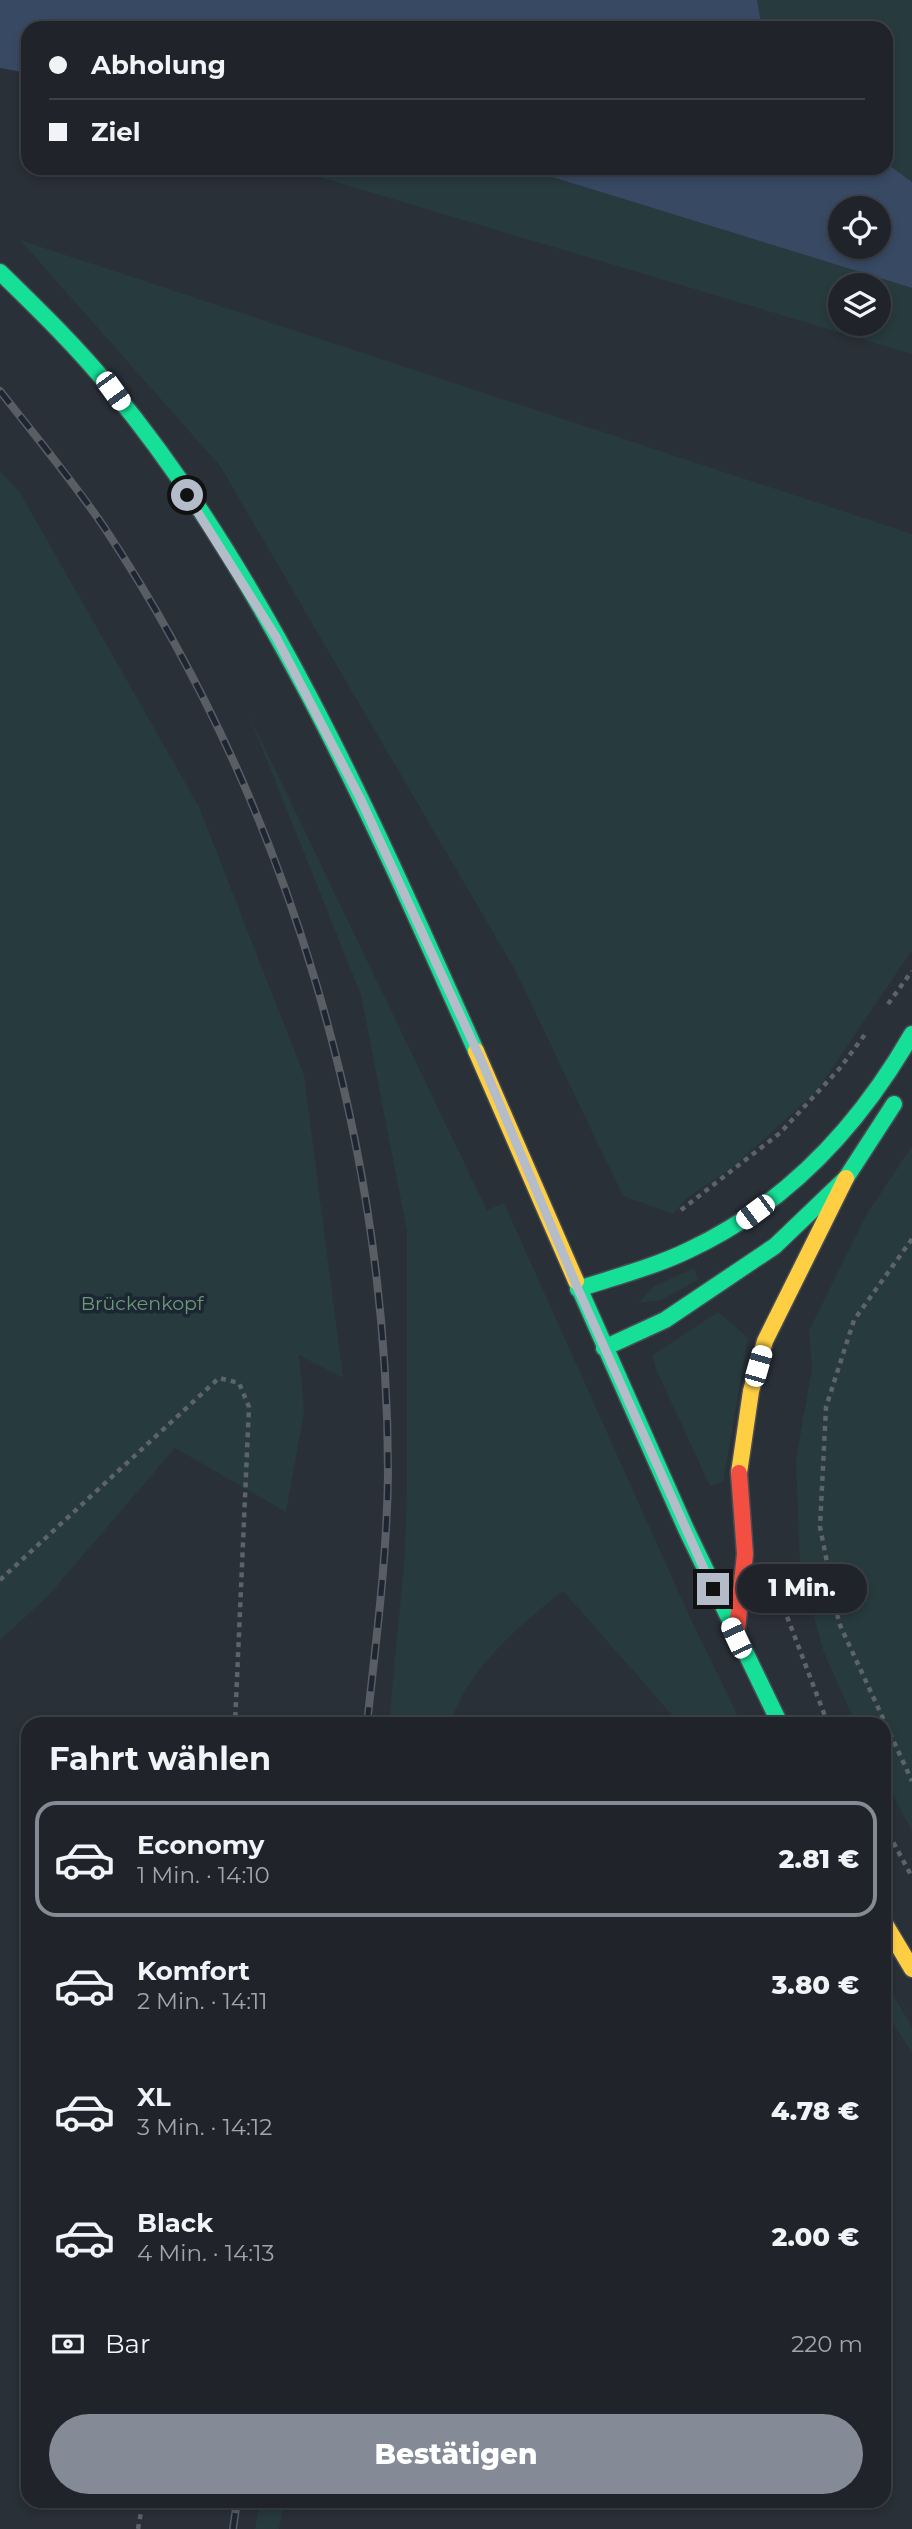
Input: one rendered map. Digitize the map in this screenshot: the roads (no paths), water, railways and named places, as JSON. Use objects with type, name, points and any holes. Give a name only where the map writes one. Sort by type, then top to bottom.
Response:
[{"type":"main road","points":[[0,272],[113,391],[187,495],[276,637],[377,835],[521,1151],[604,1348],[736,1638],[776,1717]]},
{"type":"main road","points":[[578,1289],[689,1250],[738,1224],[788,1186],[820,1157],[853,1121],[896,1065],[912,1034]]},
{"type":"main road","points":[[736,1638],[745,1554],[738,1481],[751,1391],[765,1341],[846,1178],[905,1085]]},
{"type":"main road","points":[[604,1348],[665,1320],[711,1292],[775,1245],[846,1178]]},
{"type":"main road","points":[[891,1934],[912,1969]]},
{"type":"water","points":[[0,0],[757,0],[761,21],[21,21],[21,72],[0,68]]},
{"type":"water","points":[[893,168],[912,182],[912,288],[891,282],[891,273],[863,273],[546,175],[893,175]]},
{"type":"railway","points":[[0,391],[104,527],[169,634],[226,745],[275,861],[315,980],[347,1102],[370,1225],[383,1349],[388,1474],[386,1537],[368,1717]]},
{"type":"railway","points":[[233,2529],[236,2508]]},
{"type":"park label","name":"Brückenkopf","points":[[142,1303]]}]
